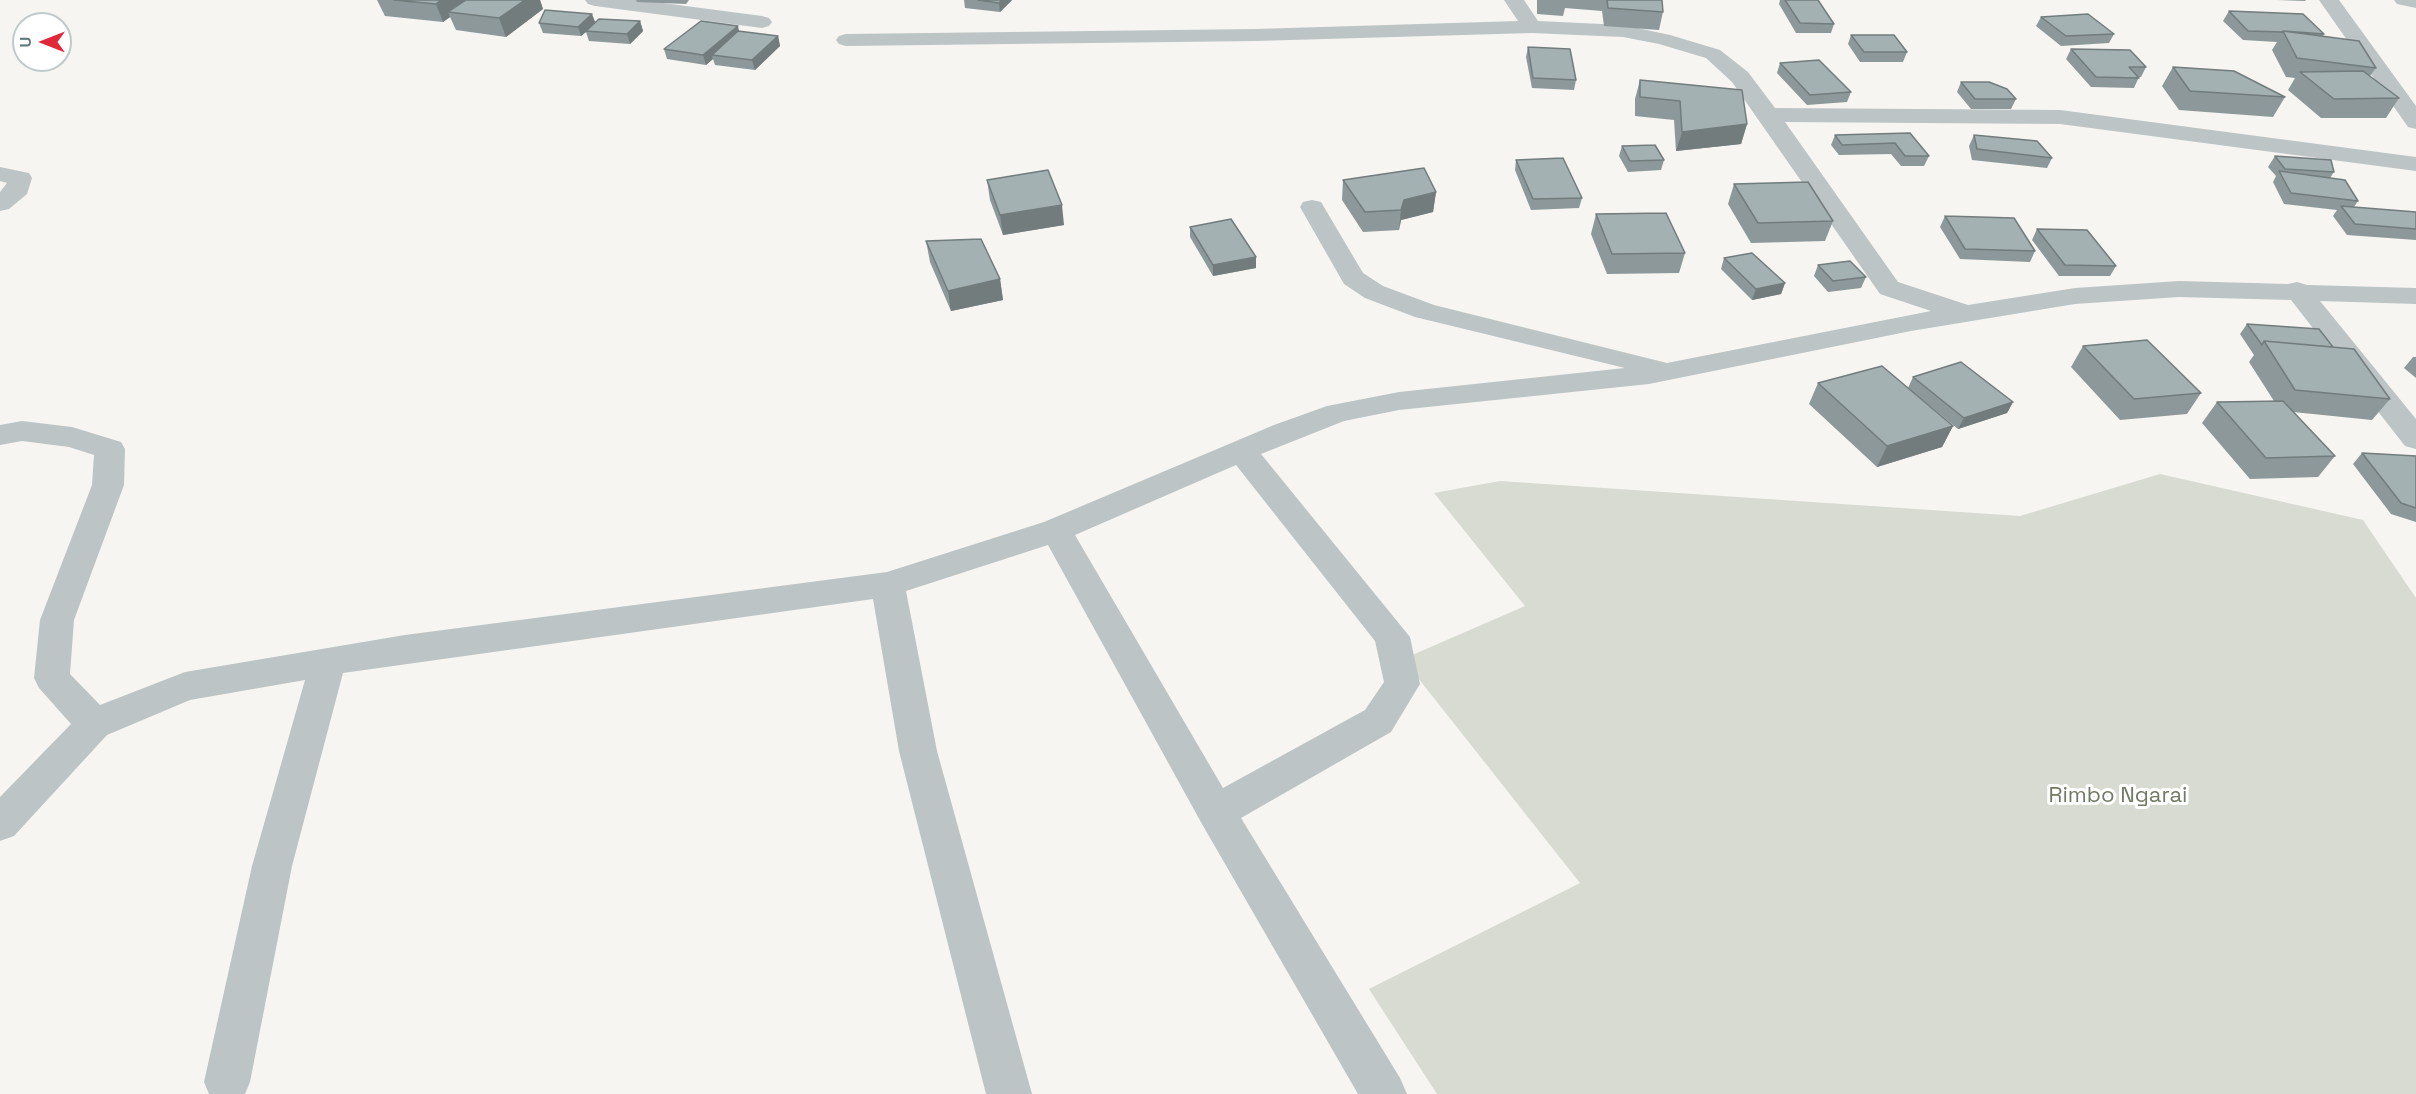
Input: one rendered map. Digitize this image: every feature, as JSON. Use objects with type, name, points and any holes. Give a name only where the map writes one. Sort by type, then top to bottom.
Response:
[{"type":"street","points":[[595,0],[762,22]]},
{"type":"street","points":[[1514,0],[1532,27]]},
{"type":"street","points":[[2329,0],[2416,122]]},
{"type":"street","points":[[2404,0],[2416,2]]},
{"type":"street","points":[[846,40],[1256,35],[1532,27],[1623,31],[1663,39],[1713,54],[1740,77],[1769,115],[1911,323]]},
{"type":"street","points":[[1769,115],[2060,117],[2120,123],[2416,164]]},
{"type":"street","points":[[0,174],[20,178],[18,189],[0,204]]},
{"type":"street","points":[[1312,207],[1353,278],[1374,292],[1425,311],[1672,371]]},
{"type":"street","points":[[1889,288],[1968,315]]},
{"type":"street","points":[[0,824],[94,724],[185,686],[405,649],[888,584],[1056,530],[1240,451],[1338,413],[1399,401],[1523,390],[1672,371],[1911,323],[2075,296],[2168,289],[2296,290],[2416,296]]},
{"type":"street","points":[[2296,290],[2416,439]]},
{"type":"street","points":[[0,435],[22,431],[72,437],[110,449],[108,485],[57,620],[52,678],[94,724]]},
{"type":"street","points":[[1216,812],[1378,721],[1402,684],[1392,637],[1240,451]]},
{"type":"street","points":[[1056,530],[1216,812],[1384,1094]]},
{"type":"street","points":[[888,584],[918,751],[1009,1094]]},
{"type":"street","points":[[228,1082],[272,866],[328,662]]},
{"type":"green space","name":"Rimbo Ngarai","points":[[2160,474],[2363,520],[2416,598],[2416,1094],[1437,1094],[1369,989],[1580,883],[1403,659],[1525,606],[1434,493],[1500,481],[2020,516]]},
{"type":"building","points":[[394,0],[441,0],[436,4]]},
{"type":"building","points":[[466,0],[525,0],[499,18],[448,12]]},
{"type":"building","points":[[978,0],[1002,0],[999,3]]},
{"type":"building","points":[[1607,0],[1662,0],[1663,12],[1608,8]]},
{"type":"building","points":[[1785,0],[1818,0],[1834,24],[1800,23]]},
{"type":"building","points":[[545,10],[592,14],[578,27],[539,23]]},
{"type":"building","points":[[2229,11],[2303,14],[2324,34],[2248,31]]},
{"type":"building","points":[[2088,14],[2114,34],[2066,36],[2041,17]]},
{"type":"building","points":[[599,19],[640,21],[627,34],[586,31]]},
{"type":"building","points":[[701,21],[738,26],[703,55],[664,49]]},
{"type":"building","points":[[738,31],[778,36],[752,60],[712,55]]},
{"type":"building","points":[[2283,31],[2359,41],[2376,68],[2297,58]]},
{"type":"building","points":[[1851,35],[1894,35],[1907,52],[1864,52]]},
{"type":"building","points":[[1528,47],[1570,49],[1576,80],[1533,78]]},
{"type":"building","points":[[2071,49],[2130,50],[2146,67],[2129,67],[2139,78],[2096,77]]},
{"type":"building","points":[[1819,60],[1851,92],[1810,95],[1780,63]]},
{"type":"building","points":[[2173,67],[2234,71],[2285,97],[2190,91]]},
{"type":"building","points":[[2363,71],[2399,98],[2334,99],[2300,72]]},
{"type":"building","points":[[1640,80],[1742,90],[1747,124],[1682,132],[1680,101],[1640,97]]},
{"type":"building","points":[[1961,82],[1989,82],[2007,89],[2016,99],[1975,99]]},
{"type":"building","points":[[1910,133],[1929,156],[1905,156],[1895,143],[1842,145],[1835,135]]},
{"type":"building","points":[[1974,135],[2037,141],[2052,158],[1977,149]]},
{"type":"building","points":[[1655,145],[1664,160],[1630,161],[1622,146]]},
{"type":"building","points":[[2275,156],[2331,160],[2334,172],[2285,169]]},
{"type":"building","points":[[1563,158],[1582,198],[1533,199],[1516,160]]},
{"type":"building","points":[[1424,168],[1436,192],[1404,200],[1401,210],[1365,212],[1343,180]]},
{"type":"building","points":[[1048,170],[1062,205],[1000,215],[987,180]]},
{"type":"building","points":[[2279,171],[2345,180],[2358,201],[2291,193]]},
{"type":"building","points":[[1808,182],[1833,221],[1758,223],[1734,184]]},
{"type":"building","points":[[2341,206],[2416,212],[2416,229],[2355,224]]},
{"type":"building","points":[[1666,213],[1685,253],[1612,254],[1596,214]]},
{"type":"building","points":[[1945,216],[2014,218],[2035,251],[1965,249]]},
{"type":"building","points":[[1231,219],[1256,257],[1213,265],[1190,227]]},
{"type":"building","points":[[2037,229],[2087,230],[2116,266],[2065,265]]},
{"type":"building","points":[[981,239],[1000,279],[948,291],[926,241]]},
{"type":"building","points":[[1752,253],[1785,283],[1756,289],[1724,258]]},
{"type":"building","points":[[1850,261],[1866,277],[1833,281],[1818,265]]},
{"type":"building","points":[[2247,324],[2319,329],[2333,347],[2264,341],[2262,345]]},
{"type":"building","points":[[2147,340],[2201,393],[2134,399],[2083,346]]},
{"type":"building","points":[[2264,341],[2354,349],[2390,399],[2295,390]]},
{"type":"building","points":[[1961,362],[2013,402],[1964,418],[1913,377]]},
{"type":"building","points":[[1882,366],[1953,426],[1887,446],[1818,383]]},
{"type":"building","points":[[2283,401],[2335,456],[2266,458],[2217,402]]},
{"type":"building","points":[[2362,453],[2416,456],[2416,508],[2401,503]]}]
